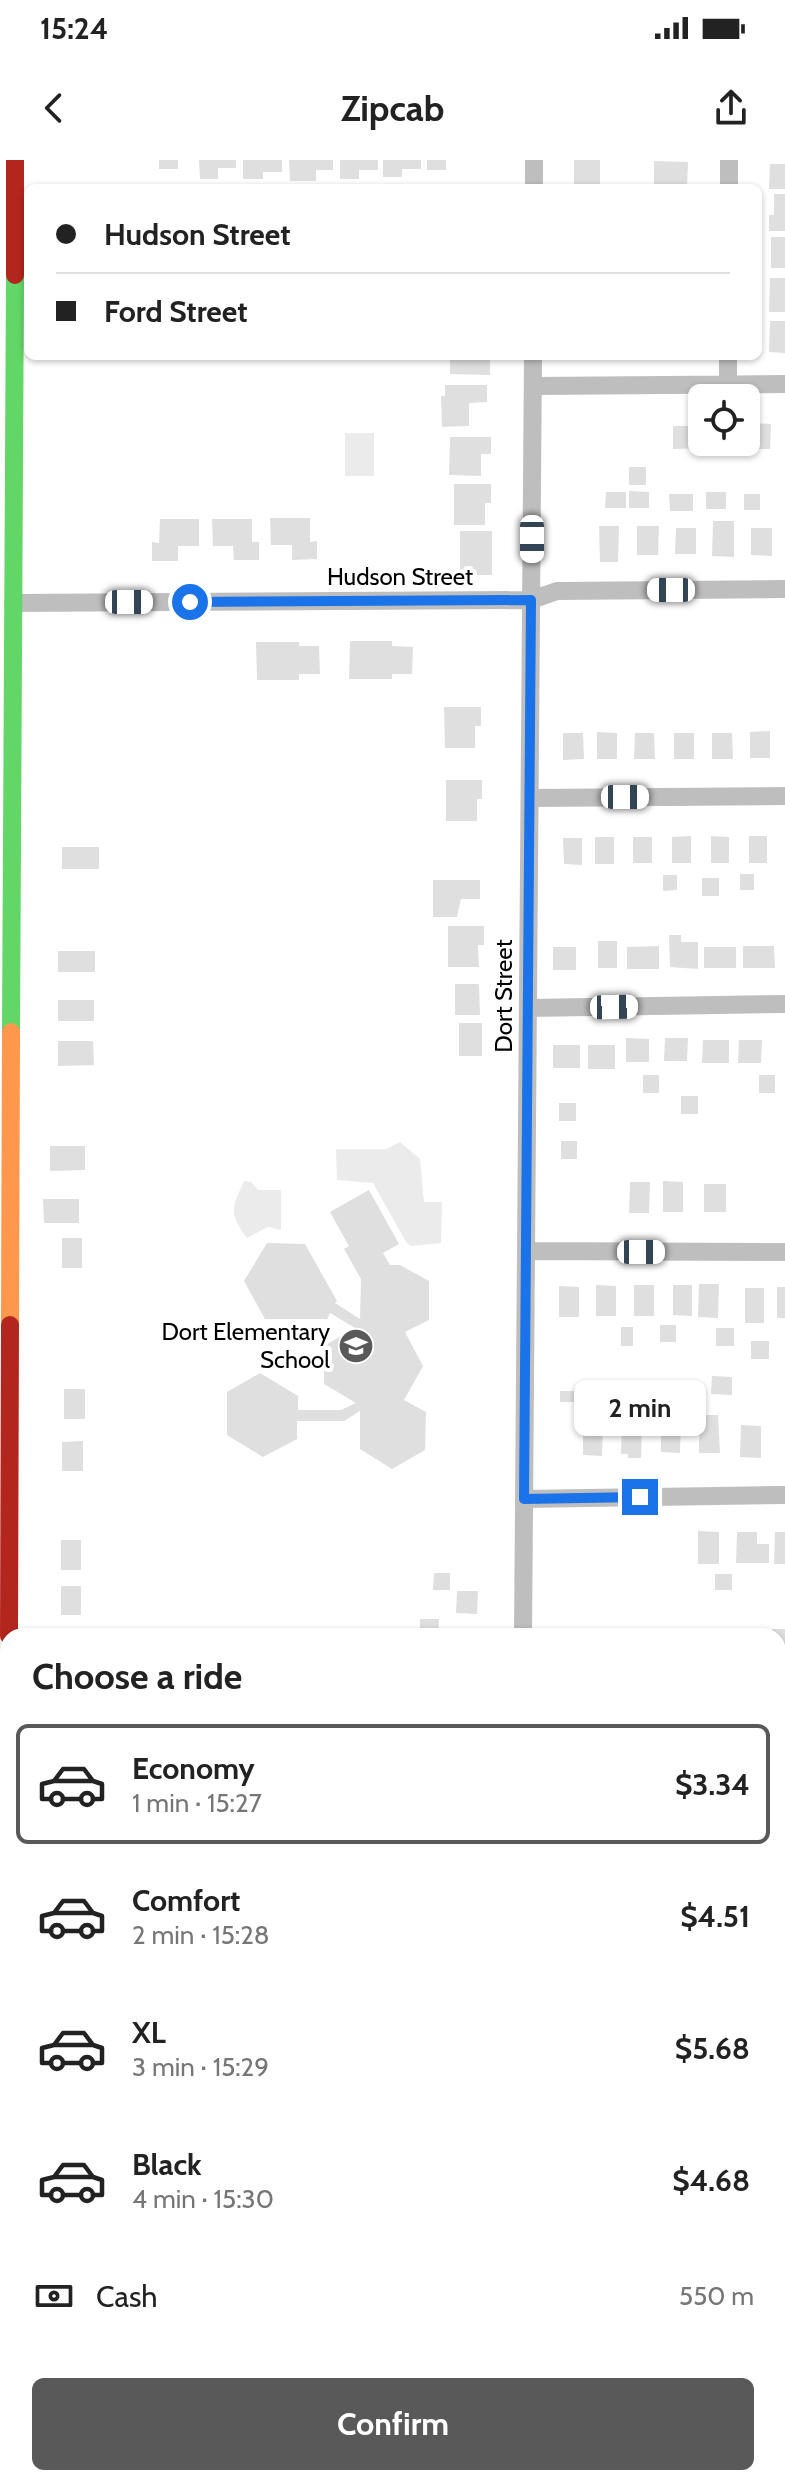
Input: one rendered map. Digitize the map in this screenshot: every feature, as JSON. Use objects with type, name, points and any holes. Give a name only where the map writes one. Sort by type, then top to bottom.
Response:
[{"type":"street","points":[[8,1628],[4,1607],[6,758],[13,603],[6,470],[7,275],[15,160]]},
{"type":"street","points":[[534,160],[534,184]]},
{"type":"street","points":[[729,160],[729,184]]},
{"type":"street","name":"Dort Street","points":[[523,1628],[533,360]]},
{"type":"street","points":[[728,360],[728,384]]},
{"type":"street","points":[[533,386],[688,384]]},
{"type":"street","points":[[760,384],[785,384]]},
{"type":"street","name":"Hudson Street","points":[[13,603],[531,600],[557,591],[785,589]]},
{"type":"street","points":[[530,798],[785,796]]},
{"type":"street","points":[[528,1008],[785,1004]]},
{"type":"street","points":[[526,1251],[785,1252]]},
{"type":"street","points":[[524,1499],[785,1495]]},
{"type":"shaded area","points":[[345,433],[374,433],[374,476],[345,476]]},
{"type":"shaded area","points":[[400,1142],[420,1159],[424,1202],[442,1202],[441,1243],[411,1246],[373,1183],[337,1180],[336,1149],[386,1149]]},
{"type":"shaded area","points":[[244,1181],[251,1182],[258,1190],[281,1190],[281,1230],[268,1227],[247,1238],[234,1210]]},
{"type":"building","points":[[159,160],[178,160],[178,169],[159,169]]},
{"type":"building","points":[[199,160],[236,160],[236,168],[218,168],[218,179],[200,179]]},
{"type":"building","points":[[243,160],[282,160],[282,172],[263,172],[263,179],[243,179]]},
{"type":"building","points":[[289,160],[333,160],[333,170],[316,170],[316,181],[290,181]]},
{"type":"building","points":[[340,160],[378,160],[378,170],[359,170],[359,179],[340,179]]},
{"type":"building","points":[[383,160],[421,160],[421,169],[402,169],[402,177],[383,177]]},
{"type":"building","points":[[427,160],[446,160],[446,170],[427,170]]},
{"type":"building","points":[[574,160],[600,160],[600,184],[574,184]]},
{"type":"building","points":[[654,161],[688,162],[687,184],[654,184]]},
{"type":"building","points":[[770,164],[785,164],[785,189],[769,189]]},
{"type":"building","points":[[774,194],[785,194],[785,231],[769,231],[769,215],[774,215]]},
{"type":"building","points":[[771,237],[785,237],[785,268],[771,268]]},
{"type":"building","points":[[770,278],[785,278],[785,312],[769,312]]},
{"type":"building","points":[[770,321],[785,321],[785,353],[769,352]]},
{"type":"building","points":[[450,360],[490,360],[490,375],[450,374]]},
{"type":"building","points":[[445,385],[487,385],[487,402],[469,403],[469,426],[442,427],[441,396],[445,396]]},
{"type":"building","points":[[760,423],[771,424],[770,449],[760,449]]},
{"type":"building","points":[[673,426],[688,426],[688,448],[673,449]]},
{"type":"building","points":[[450,437],[491,437],[491,454],[481,454],[481,476],[449,475]]},
{"type":"building","points":[[629,467],[646,467],[646,485],[629,485]]},
{"type":"building","points":[[454,484],[491,484],[491,503],[485,503],[485,525],[454,525]]},
{"type":"building","points":[[629,491],[649,492],[649,508],[629,508]]},
{"type":"building","points":[[606,492],[626,492],[626,508],[605,508]]},
{"type":"building","points":[[706,492],[726,492],[726,509],[706,509]]},
{"type":"building","points":[[669,494],[693,494],[693,511],[670,511]]},
{"type":"building","points":[[744,494],[760,494],[760,510],[744,510]]},
{"type":"building","points":[[270,518],[310,518],[310,542],[317,541],[317,559],[292,560],[292,545],[271,545]]},
{"type":"building","points":[[160,519],[199,519],[199,546],[178,546],[178,561],[152,561],[152,542],[159,543]]},
{"type":"building","points":[[212,519],[252,519],[252,542],[259,542],[259,560],[234,560],[233,546],[213,546]]},
{"type":"building","points":[[713,521],[734,521],[734,557],[712,556]]},
{"type":"building","points":[[599,526],[619,526],[618,562],[600,562]]},
{"type":"building","points":[[637,526],[659,526],[658,555],[637,555]]},
{"type":"building","points":[[676,528],[696,528],[696,554],[675,554]]},
{"type":"building","points":[[751,528],[772,528],[772,556],[751,555]]},
{"type":"building","points":[[460,531],[492,531],[492,575],[460,575]]},
{"type":"building","points":[[350,641],[392,641],[392,646],[413,647],[412,674],[392,674],[392,679],[349,679]]},
{"type":"building","points":[[256,642],[299,642],[299,646],[319,646],[320,674],[299,674],[299,680],[257,680]]},
{"type":"building","points":[[444,707],[481,707],[481,726],[475,726],[475,748],[445,748]]},
{"type":"building","points":[[770,731],[770,758],[750,758],[750,732]]},
{"type":"building","points":[[597,732],[617,733],[617,759],[597,759]]},
{"type":"building","points":[[563,733],[583,733],[584,759],[563,760]]},
{"type":"building","points":[[635,733],[654,733],[655,759],[634,759]]},
{"type":"building","points":[[674,733],[694,733],[694,759],[674,759]]},
{"type":"building","points":[[712,733],[732,733],[733,759],[712,759]]},
{"type":"building","points":[[446,780],[482,780],[482,799],[477,799],[477,821],[446,821]]},
{"type":"building","points":[[691,836],[691,863],[672,863],[672,837]]},
{"type":"building","points":[[711,836],[729,837],[729,863],[711,863]]},
{"type":"building","points":[[749,836],[767,836],[767,863],[749,863]]},
{"type":"building","points":[[595,837],[614,837],[614,864],[595,864]]},
{"type":"building","points":[[633,837],[652,837],[652,863],[633,863]]},
{"type":"building","points":[[563,838],[582,838],[582,865],[564,864]]},
{"type":"building","points":[[62,847],[99,847],[99,869],[62,869]]},
{"type":"building","points":[[740,874],[754,874],[754,890],[740,890]]},
{"type":"building","points":[[663,875],[677,875],[677,890],[663,891]]},
{"type":"building","points":[[702,878],[719,878],[719,896],[702,896]]},
{"type":"building","points":[[433,880],[480,880],[480,899],[461,899],[457,917],[433,917]]},
{"type":"building","points":[[448,926],[484,926],[484,945],[478,945],[479,967],[448,967]]},
{"type":"building","points":[[669,935],[681,935],[681,942],[698,942],[698,969],[670,967]]},
{"type":"building","points":[[598,941],[617,941],[617,968],[598,968]]},
{"type":"building","points":[[659,946],[659,969],[627,969],[627,947]]},
{"type":"building","points":[[743,946],[774,946],[775,968],[743,968]]},
{"type":"building","points":[[553,947],[576,947],[576,970],[553,970]]},
{"type":"building","points":[[704,947],[736,947],[736,968],[704,968]]},
{"type":"building","points":[[58,951],[95,951],[95,972],[58,972]]},
{"type":"building","points":[[455,984],[479,984],[480,1015],[455,1015]]},
{"type":"building","points":[[58,1000],[94,1000],[94,1021],[58,1021]]},
{"type":"building","points":[[459,1023],[482,1023],[482,1056],[459,1056]]},
{"type":"building","points":[[626,1038],[649,1039],[649,1062],[626,1062]]},
{"type":"building","points":[[665,1038],[688,1038],[687,1061],[664,1061]]},
{"type":"building","points":[[703,1040],[729,1040],[729,1063],[702,1063]]},
{"type":"building","points":[[739,1040],[762,1040],[761,1063],[738,1063]]},
{"type":"building","points":[[58,1041],[93,1041],[94,1065],[58,1066]]},
{"type":"building","points":[[553,1045],[580,1045],[580,1068],[553,1068]]},
{"type":"building","points":[[588,1045],[615,1045],[615,1069],[588,1069]]},
{"type":"building","points":[[643,1075],[659,1075],[659,1093],[643,1093]]},
{"type":"building","points":[[759,1075],[775,1075],[775,1093],[759,1093]]},
{"type":"building","points":[[681,1096],[698,1096],[698,1114],[681,1114]]},
{"type":"building","points":[[559,1103],[576,1103],[576,1121],[559,1121]]},
{"type":"building","points":[[561,1141],[577,1141],[577,1159],[561,1159]]},
{"type":"building","points":[[50,1146],[85,1146],[85,1170],[50,1171]]},
{"type":"building","points":[[663,1181],[683,1182],[683,1212],[663,1212]]},
{"type":"building","points":[[630,1182],[650,1182],[649,1213],[629,1213]]},
{"type":"building","points":[[704,1184],[726,1184],[726,1212],[704,1212]]},
{"type":"building","points":[[369,1190],[399,1244],[383,1253],[390,1265],[400,1265],[429,1281],[429,1320],[405,1332],[423,1366],[404,1400],[426,1412],[425,1450],[392,1469],[360,1449],[360,1411],[344,1421],[297,1421],[297,1439],[263,1457],[227,1435],[227,1392],[260,1373],[298,1396],[298,1410],[341,1410],[356,1403],[324,1384],[324,1346],[355,1328],[330,1313],[327,1319],[265,1319],[244,1281],[267,1243],[305,1244],[337,1301],[335,1303],[360,1319],[361,1279],[344,1249],[349,1246],[330,1212]]},
{"type":"building","points":[[43,1199],[79,1199],[79,1223],[44,1223]]},
{"type":"building","points":[[62,1238],[82,1238],[82,1268],[62,1268]]},
{"type":"building","points":[[699,1284],[719,1284],[718,1318],[698,1317]]},
{"type":"building","points":[[596,1285],[616,1286],[616,1316],[596,1316]]},
{"type":"building","points":[[634,1285],[654,1285],[654,1316],[634,1316]]},
{"type":"building","points":[[673,1285],[692,1285],[692,1316],[673,1315]]},
{"type":"building","points":[[559,1286],[579,1287],[579,1317],[559,1317]]},
{"type":"building","points":[[777,1287],[785,1287],[785,1318],[777,1318]]},
{"type":"building","points":[[745,1288],[764,1288],[764,1323],[745,1323]]},
{"type":"building","points":[[660,1325],[676,1325],[676,1342],[660,1342]]},
{"type":"building","points":[[621,1327],[633,1327],[633,1346],[621,1346]]},
{"type":"building","points":[[716,1328],[734,1328],[734,1346],[716,1346]]},
{"type":"building","points":[[751,1341],[769,1341],[769,1359],[751,1359]]},
{"type":"building","points":[[712,1376],[732,1377],[732,1395],[711,1394]]},
{"type":"building","points":[[603,1386],[619,1386],[618,1402],[603,1401]]},
{"type":"building","points":[[639,1386],[657,1386],[657,1406],[639,1406]]},
{"type":"building","points":[[64,1389],[85,1389],[85,1419],[64,1419]]},
{"type":"building","points":[[560,1391],[576,1391],[576,1402],[560,1402]]},
{"type":"building","points":[[679,1393],[695,1394],[695,1412],[679,1411]]},
{"type":"building","points":[[702,1415],[718,1415],[720,1453],[699,1453],[699,1422],[702,1422]]},
{"type":"building","points":[[661,1422],[681,1422],[680,1453],[661,1452]]},
{"type":"building","points":[[583,1423],[603,1424],[602,1456],[583,1455]]},
{"type":"building","points":[[622,1423],[642,1423],[641,1458],[628,1458],[628,1454],[621,1454]]},
{"type":"building","points":[[741,1425],[761,1426],[761,1458],[740,1457]]},
{"type":"building","points":[[83,1441],[83,1471],[62,1471],[62,1442]]},
{"type":"building","points":[[698,1531],[719,1532],[719,1564],[698,1564]]},
{"type":"building","points":[[737,1532],[757,1532],[757,1544],[769,1544],[769,1563],[736,1563]]},
{"type":"building","points":[[775,1532],[785,1532],[785,1564],[774,1564]]},
{"type":"building","points":[[61,1540],[81,1540],[81,1570],[61,1570]]},
{"type":"building","points":[[434,1573],[450,1573],[450,1590],[433,1590]]},
{"type":"building","points":[[715,1574],[732,1574],[732,1590],[715,1590]]},
{"type":"building","points":[[61,1586],[81,1586],[81,1615],[61,1615]]},
{"type":"building","points":[[457,1591],[478,1591],[477,1614],[456,1613]]},
{"type":"building","points":[[420,1619],[439,1619],[438,1628],[420,1628]]},
{"type":"traffic: fast","points":[[11,1032],[15,275]]},
{"type":"traffic: slow","points":[[10,1325],[11,1032]]},
{"type":"traffic: jam","points":[[15,160],[15,275]]},
{"type":"traffic: jam","points":[[9,1628],[10,1325]]},
{"type":"place","name":"Dort Elementary School","points":[[356,1346]]},
{"type":"route","points":[[190,602],[531,600],[524,1499],[640,1497]]}]
